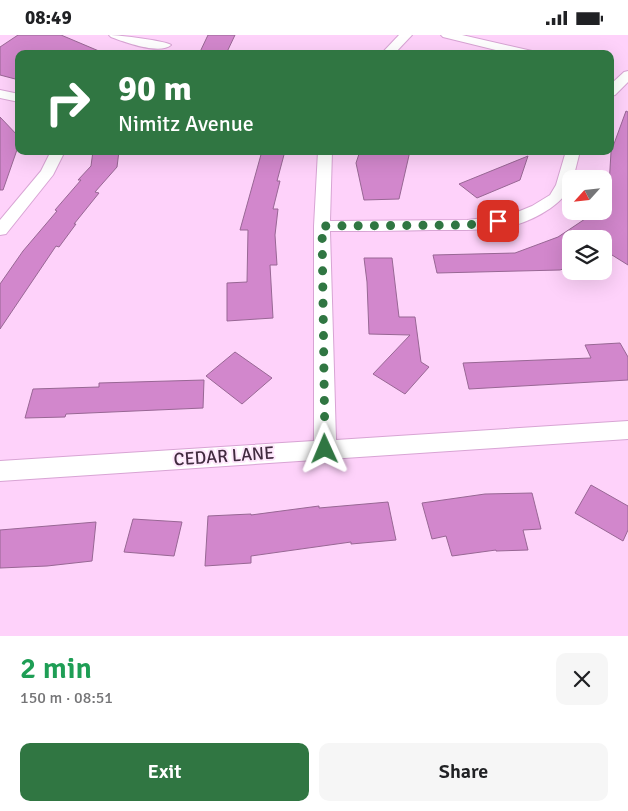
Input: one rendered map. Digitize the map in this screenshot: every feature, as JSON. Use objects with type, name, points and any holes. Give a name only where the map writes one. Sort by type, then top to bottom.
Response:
[{"type":"street","points":[[115,35],[137,43],[165,45]]},
{"type":"street","points":[[391,50],[406,35]]},
{"type":"street","points":[[447,35],[511,50]]},
{"type":"street","points":[[614,72],[628,74]]},
{"type":"street","points":[[614,88],[628,74]]},
{"type":"street","points":[[0,94],[15,97]]},
{"type":"street","points":[[0,230],[48,172],[56,155]]},
{"type":"street","points":[[325,155],[322,226],[325,449]]},
{"type":"street","points":[[322,226],[467,225],[513,219],[538,209],[555,197],[564,185],[572,155]]},
{"type":"street","name":"CEDAR LANE","points":[[0,471],[628,430]]},
{"type":"building","points":[[18,35],[61,35],[97,50],[15,50],[15,79],[0,75],[0,47]]},
{"type":"building","points":[[208,35],[235,35],[228,50],[201,50]]},
{"type":"building","points":[[626,111],[628,112],[628,265],[612,255],[612,230],[568,230],[584,220],[612,220],[612,170],[610,170],[611,155],[614,155],[614,144]]},
{"type":"building","points":[[0,117],[15,133],[15,155],[3,190],[0,190]]},
{"type":"building","points":[[92,155],[118,155],[117,167],[95,192],[99,193],[74,224],[76,224],[59,247],[56,246],[0,329],[0,284],[23,251],[57,211],[55,210],[91,166]]},
{"type":"building","points":[[261,155],[284,155],[277,181],[280,181],[273,209],[278,209],[275,235],[277,265],[270,265],[273,318],[227,321],[227,283],[247,282],[248,230],[240,230]]},
{"type":"building","points":[[359,155],[409,155],[399,199],[364,200],[356,163]]},
{"type":"building","points":[[528,156],[520,180],[477,198],[459,184]]},
{"type":"building","points":[[562,234],[562,269],[560,270],[437,273],[433,255],[515,253]]},
{"type":"building","points":[[364,258],[392,258],[399,317],[415,317],[421,362],[429,367],[405,394],[373,374],[410,335],[369,334]]},
{"type":"building","points":[[620,343],[628,357],[628,380],[469,389],[463,363],[591,358],[585,345]]},
{"type":"building","points":[[235,352],[272,378],[242,404],[206,376]]},
{"type":"building","points":[[204,380],[203,408],[66,414],[65,417],[25,418],[33,389],[99,387],[99,383]]},
{"type":"building","points":[[591,485],[628,506],[628,530],[623,541],[575,513]]},
{"type":"building","points":[[532,493],[541,529],[523,530],[528,550],[496,550],[452,556],[446,536],[432,539],[422,503],[485,494]]},
{"type":"building","points":[[388,502],[396,540],[351,544],[351,542],[251,556],[251,563],[205,566],[208,516],[251,515],[319,506],[319,508]]},
{"type":"building","points":[[133,519],[182,522],[174,556],[124,552]]},
{"type":"building","points":[[96,522],[92,561],[47,566],[0,568],[0,530]]},
{"type":"route","points":[[325,449],[322,226],[467,225],[498,221]]}]
